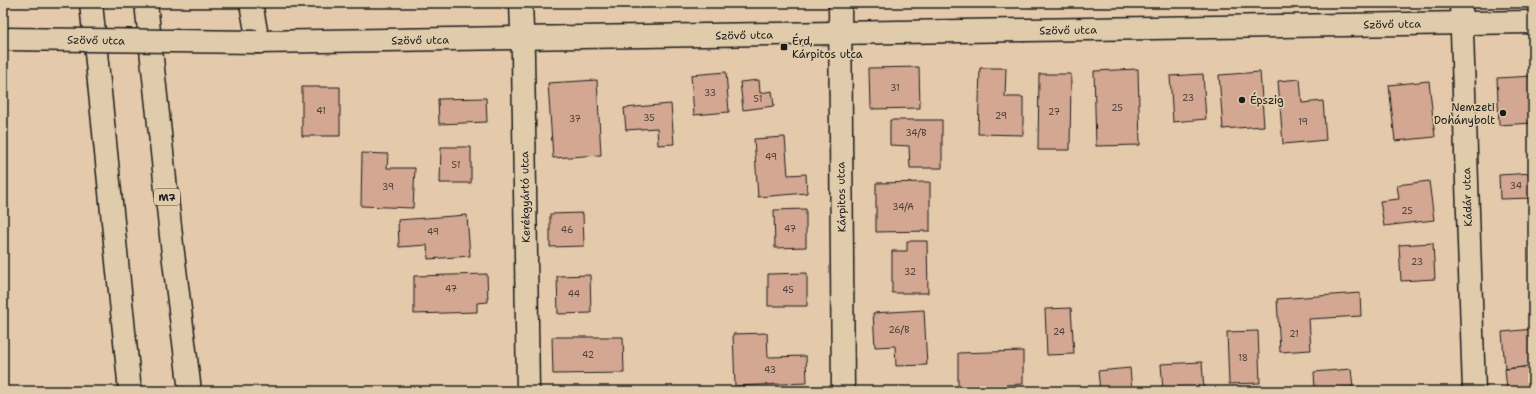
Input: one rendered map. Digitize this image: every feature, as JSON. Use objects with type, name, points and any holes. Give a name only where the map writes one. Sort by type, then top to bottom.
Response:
[{"type":"main road","points":[[91,3],[130,391]]},
{"type":"main road","name":"M7","points":[[146,3],[172,245],[190,391]]},
{"type":"main road","points":[[250,3],[258,42]]},
{"type":"main road","name":"Kerékgyártó utca","points":[[521,3],[528,391]]},
{"type":"main road","name":"Kárpitos utca","points":[[840,3],[843,391]]},
{"type":"main road","name":"Szövő utca","points":[[3,39],[258,42],[840,34],[1461,13],[1533,22]]},
{"type":"main road","name":"Kádár utca","points":[[1461,13],[1474,391]]},
{"type":"building","points":[[919,67],[920,108],[870,109],[869,68]]},
{"type":"building","points":[[980,68],[1006,68],[1005,97],[1023,97],[1023,135],[978,134]]},
{"type":"building","points":[[1138,69],[1140,145],[1096,146],[1094,71]]},
{"type":"building","points":[[726,72],[729,112],[694,115],[691,75]]},
{"type":"building","name":"Épszig","points":[[1260,72],[1264,126],[1223,129],[1219,75]]},
{"type":"building","points":[[1039,74],[1071,74],[1070,150],[1038,150]]},
{"type":"building","points":[[1203,74],[1206,119],[1173,122],[1170,76]]},
{"type":"building","points":[[1533,76],[1533,123],[1499,125],[1497,78]]},
{"type":"building","points":[[1300,79],[1302,103],[1323,101],[1326,140],[1283,144],[1278,81]]},
{"type":"building","points":[[597,80],[601,155],[553,158],[548,83]]},
{"type":"building","points":[[759,80],[760,93],[772,91],[774,106],[743,110],[740,82]]},
{"type":"building","points":[[1429,81],[1435,137],[1395,141],[1389,85]]},
{"type":"building","points":[[302,87],[340,87],[340,136],[302,136]]},
{"type":"building","points":[[486,98],[487,122],[439,124],[438,99]]},
{"type":"building","points":[[671,104],[674,144],[658,145],[657,128],[626,130],[624,108]]},
{"type":"building","points":[[890,120],[942,120],[942,168],[910,168],[909,146],[890,145]]},
{"type":"building","points":[[785,137],[788,175],[806,174],[807,193],[758,197],[754,139]]},
{"type":"building","points":[[441,147],[471,147],[471,183],[440,183]]},
{"type":"building","points":[[362,153],[388,154],[387,168],[415,168],[413,208],[361,206]]},
{"type":"building","points":[[1533,173],[1533,198],[1500,199],[1499,175]]},
{"type":"building","points":[[1429,181],[1434,220],[1384,226],[1380,201],[1399,199],[1397,185]]},
{"type":"building","points":[[930,182],[930,231],[876,232],[876,183]]},
{"type":"building","points":[[806,209],[806,247],[775,248],[774,210]]},
{"type":"building","points":[[583,213],[584,246],[550,247],[550,214]]},
{"type":"building","points":[[467,215],[470,256],[428,259],[427,245],[399,247],[398,220]]},
{"type":"building","points":[[1530,236],[1533,236],[1533,264],[1530,264]]},
{"type":"building","points":[[907,241],[927,241],[928,293],[892,293],[892,251],[907,251]]},
{"type":"building","points":[[1433,243],[1435,279],[1401,281],[1399,245]]},
{"type":"building","points":[[807,273],[807,306],[768,306],[768,274]]},
{"type":"building","points":[[487,274],[488,302],[477,303],[477,312],[414,314],[414,276]]},
{"type":"building","points":[[590,275],[591,313],[558,314],[557,276]]},
{"type":"building","points":[[1360,293],[1361,316],[1309,319],[1311,350],[1280,352],[1277,299]]},
{"type":"building","points":[[1071,308],[1074,354],[1047,355],[1045,309]]},
{"type":"building","points":[[924,310],[927,365],[896,366],[895,346],[875,347],[873,313]]},
{"type":"building","points":[[1533,329],[1533,366],[1505,369],[1502,332]]},
{"type":"building","points":[[1258,331],[1260,383],[1229,384],[1227,332]]},
{"type":"building","points":[[767,333],[768,357],[806,356],[807,383],[735,386],[733,334]]},
{"type":"building","points":[[552,337],[623,337],[624,373],[553,374]]},
{"type":"building","points":[[1023,351],[1023,384],[1006,385],[1006,391],[979,391],[979,387],[958,388],[958,353]]},
{"type":"building","points":[[1202,362],[1204,391],[1163,391],[1161,364]]},
{"type":"building","points":[[1533,366],[1533,391],[1507,391],[1505,369]]},
{"type":"building","points":[[1130,368],[1132,391],[1100,391],[1098,371]]},
{"type":"building","points":[[1351,369],[1353,387],[1315,390],[1314,372]]},
{"type":"place","name":"Érd, Kárpitos utca","points":[[784,47]]},
{"type":"place","name":"Épszig","points":[[1242,100]]},
{"type":"place","name":"Nemzeti Dohánybolt","points":[[1503,113]]}]
